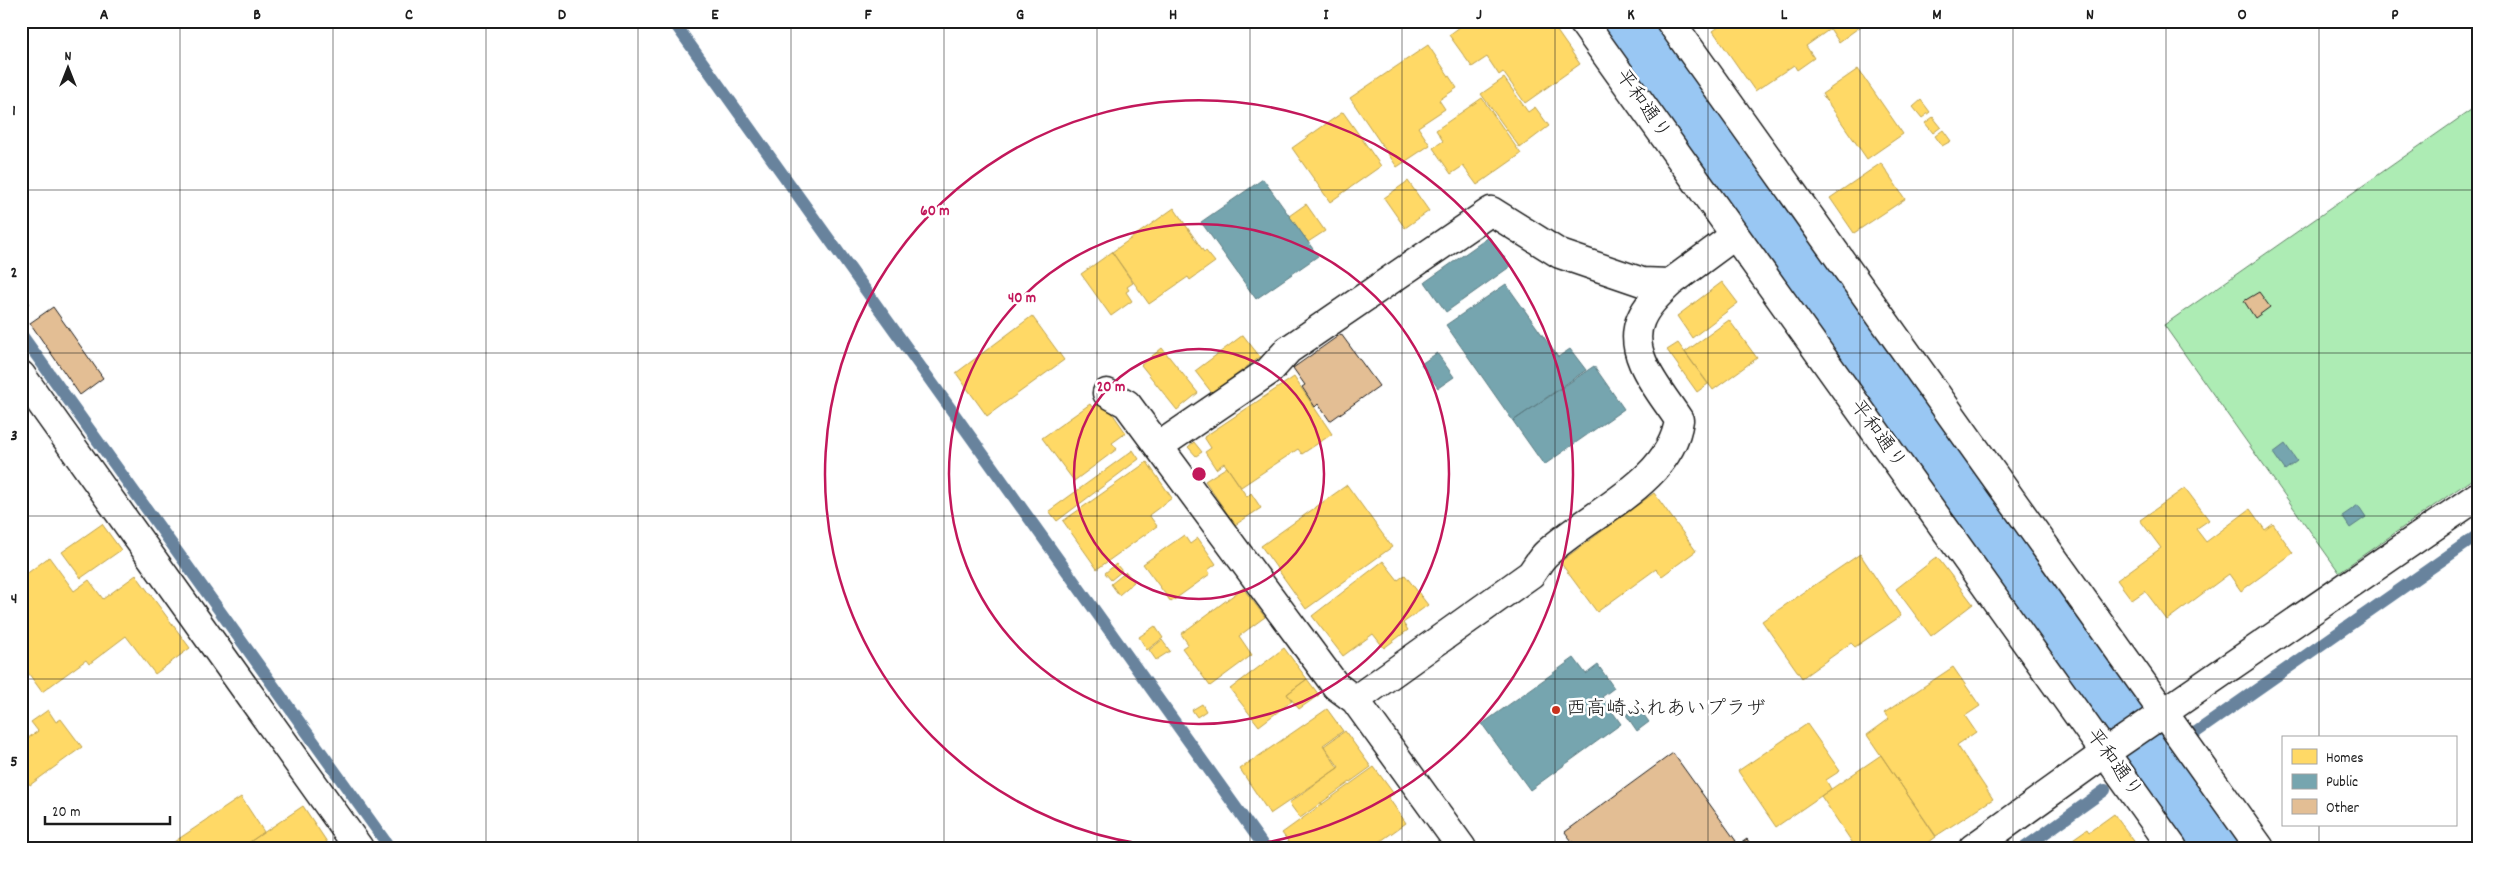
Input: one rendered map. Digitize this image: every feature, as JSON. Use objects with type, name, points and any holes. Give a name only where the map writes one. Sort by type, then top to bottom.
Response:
[{"type":"street","name":"平和通り","points":[[1582,21],[1735,236],[2111,749],[2173,848]]},
{"type":"street","points":[[1670,21],[2172,729],[2260,848]]},
{"type":"street","points":[[1160,446],[1270,371],[1288,350],[1491,211],[1560,254],[1642,282],[1670,283]]},
{"type":"street","points":[[1355,700],[1531,574],[1546,553],[1639,485],[1663,457],[1677,438],[1679,420],[1641,362],[1637,341],[1640,320],[1653,301],[1670,283],[1735,236]]},
{"type":"street","points":[[21,375],[359,848]]},
{"type":"street","points":[[1107,393],[1127,404],[1160,446],[1290,625],[1336,686],[1355,700],[1462,848]]},
{"type":"street","points":[[1974,848],[2111,749],[2172,729],[2478,496]]},
{"type":"green space","points":[[2478,105],[2478,475],[2339,572],[2164,325]]},
{"type":"building: Homes","points":[[1468,21],[1550,21],[1580,64],[1525,103],[1503,72],[1499,75],[1487,57],[1472,67],[1449,35]]},
{"type":"building: Homes","points":[[1727,21],[1825,21],[1830,29],[1806,46],[1814,58],[1797,70],[1794,65],[1755,91],[1713,31]]},
{"type":"building: Homes","points":[[1825,21],[1868,21],[1839,42]]},
{"type":"building: Homes","points":[[1428,45],[1457,88],[1439,100],[1445,109],[1418,127],[1430,145],[1397,167],[1350,98]]},
{"type":"building: Homes","points":[[1858,69],[1903,134],[1867,159],[1822,94]]},
{"type":"building: Homes","points":[[1504,78],[1528,112],[1535,107],[1549,126],[1520,148],[1481,94]]},
{"type":"building: Homes","points":[[1482,98],[1521,154],[1477,185],[1463,166],[1451,174],[1433,148],[1443,141],[1436,130]]},
{"type":"building: Homes","points":[[1921,100],[1930,112],[1922,118],[1913,107]]},
{"type":"building: Homes","points":[[1343,112],[1381,166],[1330,202],[1292,148]]},
{"type":"building: Homes","points":[[1933,117],[1941,127],[1933,133],[1925,123]]},
{"type":"building: Homes","points":[[1943,130],[1951,141],[1942,146],[1935,136]]},
{"type":"building: Homes","points":[[1881,163],[1905,199],[1854,233],[1830,198]]},
{"type":"building: Homes","points":[[1408,181],[1429,211],[1405,228],[1384,198]]},
{"type":"building: Homes","points":[[1306,204],[1325,231],[1308,242],[1289,216]]},
{"type":"building: Homes","points":[[1174,208],[1204,252],[1206,251],[1215,262],[1190,280],[1188,277],[1149,304],[1112,252]]},
{"type":"building: Homes","points":[[1112,252],[1133,283],[1127,287],[1129,290],[1126,292],[1132,301],[1111,316],[1081,274]]},
{"type":"building: Homes","points":[[1722,282],[1738,303],[1692,338],[1677,316]]},
{"type":"building: Homes","points":[[1032,316],[1064,360],[987,416],[956,373]]},
{"type":"building: Homes","points":[[1729,320],[1757,358],[1713,390],[1685,352]]},
{"type":"building: Homes","points":[[1243,335],[1260,357],[1212,393],[1195,371]]},
{"type":"building: Homes","points":[[1678,343],[1708,384],[1697,392],[1667,350]]},
{"type":"building: Homes","points":[[1162,348],[1198,393],[1177,410],[1141,365]]},
{"type":"building: Homes","points":[[1294,377],[1332,434],[1302,454],[1298,449],[1241,487],[1224,463],[1216,469],[1205,452],[1211,448],[1204,437]]},
{"type":"building: Homes","points":[[1103,400],[1126,433],[1112,443],[1117,449],[1074,481],[1042,438],[1090,404],[1092,407]]},
{"type":"building: Homes","points":[[1194,442],[1202,452],[1196,456],[1188,447]]},
{"type":"building: Homes","points":[[1133,450],[1139,459],[1057,521],[1049,511]]},
{"type":"building: Homes","points":[[1147,462],[1172,498],[1149,515],[1157,526],[1097,569],[1063,521]]},
{"type":"building: Homes","points":[[1227,467],[1247,497],[1251,493],[1261,508],[1235,525],[1205,481]]},
{"type":"building: Homes","points":[[1347,485],[1392,547],[1306,609],[1261,546]]},
{"type":"building: Homes","points":[[2185,488],[2209,520],[2196,529],[2206,542],[2250,509],[2265,530],[2273,524],[2293,553],[2241,591],[2229,574],[2167,620],[2145,591],[2132,600],[2117,580],[2161,548],[2140,520]]},
{"type":"building: Homes","points":[[1654,493],[1696,551],[1662,576],[1656,569],[1597,612],[1560,562]]},
{"type":"building: Homes","points":[[102,524],[121,550],[81,578],[62,552]]},
{"type":"building: Homes","points":[[1184,535],[1190,544],[1198,538],[1216,564],[1208,570],[1210,574],[1171,602],[1143,564]]},
{"type":"building: Homes","points":[[1860,554],[1901,616],[1855,647],[1851,643],[1802,678],[1762,621]]},
{"type":"building: Homes","points":[[49,557],[74,591],[89,580],[103,599],[136,575],[190,648],[155,674],[126,636],[89,664],[86,660],[42,692],[21,663],[21,578]]},
{"type":"building: Homes","points":[[1937,557],[1973,604],[1931,636],[1896,589]]},
{"type":"building: Homes","points":[[1383,561],[1398,580],[1405,575],[1428,605],[1403,623],[1408,630],[1384,648],[1373,634],[1343,656],[1312,616]]},
{"type":"building: Homes","points":[[1116,564],[1122,571],[1111,580],[1105,573]]},
{"type":"building: Homes","points":[[1126,572],[1134,582],[1119,595],[1111,584]]},
{"type":"building: Homes","points":[[1243,588],[1265,617],[1239,636],[1252,655],[1210,686],[1182,648],[1188,644],[1181,634]]},
{"type":"building: Homes","points":[[1155,626],[1163,638],[1147,650],[1139,637]]},
{"type":"building: Homes","points":[[1162,640],[1170,651],[1156,660],[1149,650]]},
{"type":"building: Homes","points":[[1284,648],[1307,679],[1287,694],[1292,701],[1259,726],[1230,689]]},
{"type":"building: Homes","points":[[1953,667],[1980,706],[1965,716],[1976,732],[1957,745],[1993,799],[1936,836],[1867,735],[1889,719],[1884,713]]},
{"type":"building: Homes","points":[[1307,679],[1319,695],[1299,709],[1287,694]]},
{"type":"building: Homes","points":[[1202,704],[1206,711],[1197,717],[1192,710]]},
{"type":"building: Homes","points":[[1327,709],[1343,731],[1323,745],[1338,768],[1270,814],[1240,769]]},
{"type":"building: Homes","points":[[48,710],[56,722],[61,719],[82,747],[30,785],[21,772],[21,743],[38,731],[31,722]]},
{"type":"building: Homes","points":[[1807,724],[1840,771],[1826,780],[1831,789],[1776,827],[1738,771]]},
{"type":"building: Homes","points":[[1345,731],[1371,767],[1300,818],[1289,803],[1339,767],[1324,746]]},
{"type":"building: Homes","points":[[1881,755],[1936,837],[1921,848],[1856,848],[1821,796]]},
{"type":"building: Homes","points":[[1374,767],[1394,794],[1388,797],[1406,823],[1371,848],[1293,848],[1282,833]]},
{"type":"building: Homes","points":[[241,797],[264,832],[241,848],[165,848]]},
{"type":"building: Homes","points":[[303,806],[331,848],[241,848]]},
{"type":"building: Homes","points":[[2114,814],[2139,848],[2060,848],[2087,829],[2089,832]]},
{"type":"building: Homes","points":[[1408,839],[1414,848],[1395,848]]},
{"type":"building: Homes","points":[[1426,841],[1430,848],[1416,848]]},
{"type":"building: Public","points":[[1719,143],[1737,170],[1724,180],[1704,152]]},
{"type":"building: Public","points":[[1263,179],[1318,256],[1256,299],[1201,222]]},
{"type":"building: Public","points":[[1489,237],[1511,266],[1446,312],[1425,282]]},
{"type":"building: Public","points":[[1506,284],[1558,357],[1570,349],[1586,370],[1513,421],[1446,325]]},
{"type":"building: Public","points":[[1437,353],[1454,377],[1438,388],[1421,364]]},
{"type":"building: Public","points":[[1594,366],[1624,409],[1544,465],[1513,421]]},
{"type":"building: Public","points":[[2285,444],[2297,461],[2285,470],[2273,453]]},
{"type":"building: Public","points":[[2358,505],[2366,517],[2350,528],[2342,516]]},
{"type":"building: Public","name":"西高崎ふれあいプラザ","points":[[1574,658],[1586,674],[1598,665],[1614,688],[1602,697],[1621,724],[1530,790],[1482,724]]},
{"type":"building: Public","points":[[1638,707],[1649,722],[1637,731],[1626,715]]},
{"type":"building: Other","points":[[2259,292],[2270,307],[2255,318],[2244,301]]},
{"type":"building: Other","points":[[21,294],[29,303],[21,309]]},
{"type":"building: Other","points":[[53,307],[103,378],[80,395],[30,323]]},
{"type":"building: Other","points":[[1341,334],[1379,386],[1330,421],[1318,404],[1315,407],[1302,387],[1305,385],[1293,368]]},
{"type":"building: Other","points":[[1673,753],[1736,841],[1726,848],[1577,848],[1565,832]]},
{"type":"building: Other","points":[[1747,839],[1753,848],[1734,848]]},
{"type":"waterway","points":[[673,21],[1265,848]]},
{"type":"waterway","points":[[1626,21],[2217,848]]},
{"type":"waterway","points":[[21,334],[390,848]]},
{"type":"waterway","points":[[2136,769],[2152,757],[2172,749],[2478,535]]},
{"type":"waterway","points":[[2024,848],[2105,790]]},
{"type":"place","name":"西高崎ふれあいプラザ","points":[[1556,710]]}]
